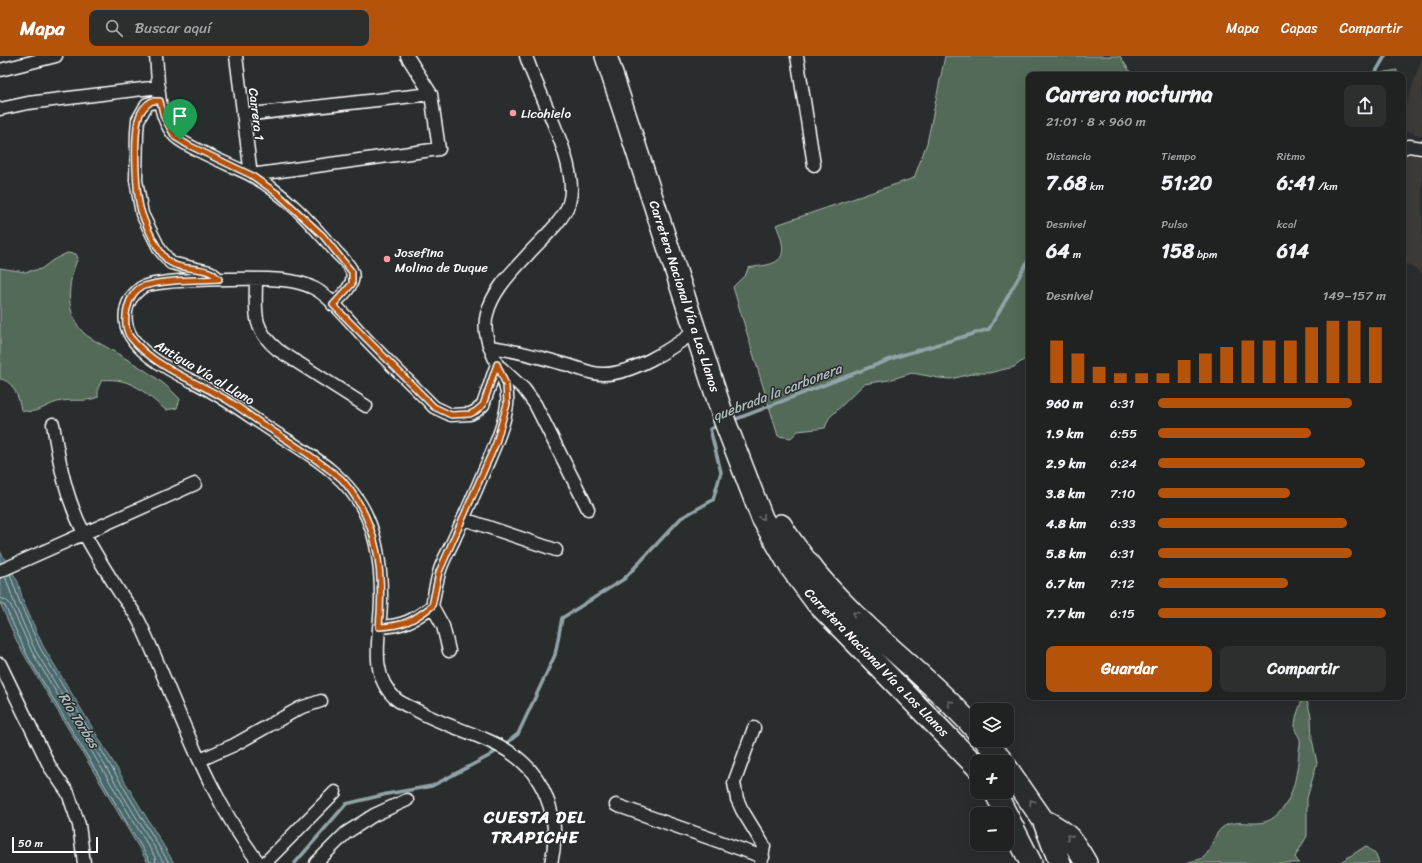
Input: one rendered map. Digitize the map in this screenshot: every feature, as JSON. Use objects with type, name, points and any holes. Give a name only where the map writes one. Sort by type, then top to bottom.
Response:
[{"type":"highway","name":"Carretera Nacional Vía a Los Llanos","points":[[606,56],[696,331],[752,496],[762,518],[791,568],[816,602],[970,760]]},
{"type":"highway","name":"Carretera Nacional Vía a Los Llanos","points":[[617,56],[644,131],[749,456],[787,535],[833,593],[884,643],[960,711],[970,723]]},
{"type":"highway","points":[[991,747],[997,755]]},
{"type":"highway","points":[[1014,778],[1043,820],[1060,863]]},
{"type":"highway","points":[[999,799],[1031,863]]},
{"type":"highway","points":[[1043,820],[1062,829],[1076,845],[1086,863]]},
{"type":"street","points":[[0,70],[56,56]]},
{"type":"street","points":[[156,56],[160,101],[164,117],[175,137],[188,145],[251,175],[278,194],[323,236],[352,272],[352,284],[333,305]]},
{"type":"street","name":"Carrera 1","points":[[236,56],[251,175]]},
{"type":"street","points":[[251,175],[439,149],[431,94],[407,56]]},
{"type":"street","points":[[449,651],[443,626],[432,606],[439,572],[464,519],[496,443],[507,404],[506,385],[490,347],[486,329],[487,315],[495,294],[517,266],[558,222],[569,203],[571,185],[567,164],[555,126],[532,77],[526,56]]},
{"type":"street","points":[[797,56],[814,165]]},
{"type":"street","points":[[0,109],[28,102],[159,87]]},
{"type":"street","points":[[243,115],[431,94]]},
{"type":"street","points":[[160,101],[147,104],[138,120],[136,180],[142,214],[160,250],[171,263],[210,272],[219,279]]},
{"type":"street","points":[[1406,147],[1422,148]]},
{"type":"street","name":"Antigua Vía al Llano","points":[[497,364],[483,405],[470,414],[451,415],[434,407],[333,305],[313,287],[284,280],[219,279],[165,282],[142,286],[128,301],[126,314],[126,326],[130,337],[140,348],[158,361],[227,400],[304,451],[343,480],[360,503],[367,517],[377,546],[382,598],[379,627],[380,679],[397,700],[424,715],[480,736],[509,751],[533,771],[542,784],[552,810],[555,835],[551,863]]},
{"type":"street","points":[[256,280],[256,323],[265,338],[278,350],[366,406]]},
{"type":"street","points":[[490,347],[515,350],[602,374],[618,372],[641,364],[677,344],[696,331]]},
{"type":"street","points":[[497,364],[524,388],[535,404],[588,509]]},
{"type":"street","points":[[53,424],[62,476],[73,511],[84,534],[121,594],[137,615],[200,760],[220,802],[238,833],[259,863]]},
{"type":"street","points":[[0,571],[196,484]]},
{"type":"street","points":[[464,519],[556,550]]},
{"type":"street","points":[[379,627],[398,626],[415,619],[432,606]]},
{"type":"street","points":[[0,664],[50,767],[68,792],[79,825],[84,863]]},
{"type":"street","points":[[200,760],[234,745],[300,708],[321,701]]},
{"type":"street","points":[[616,805],[762,860],[764,846],[742,810],[737,799],[734,783],[754,728]]},
{"type":"street","points":[[265,863],[335,792]]},
{"type":"street","points":[[316,863],[346,833],[374,815],[407,800]]},
{"type":"shaded area","points":[[1422,57],[1422,136],[1406,131],[1406,105]]},
{"type":"shaded area","points":[[1407,152],[1422,157],[1422,273],[1406,264]]},
{"type":"green space","points":[[945,56],[1120,56],[1130,72],[1026,72],[1026,358],[1014,367],[989,373],[975,373],[951,379],[912,373],[889,380],[864,384],[829,418],[825,428],[798,431],[791,438],[778,436],[733,287],[746,274],[748,268],[771,264],[780,258],[783,249],[776,225],[914,178],[927,143]]},
{"type":"green space","points":[[1397,70],[1397,72],[1386,72]]},
{"type":"green space","points":[[67,253],[76,254],[78,258],[72,277],[70,298],[71,309],[79,327],[86,335],[164,384],[180,399],[177,408],[166,410],[144,392],[122,381],[102,380],[98,388],[98,397],[93,399],[57,402],[36,411],[21,410],[15,391],[9,383],[0,379],[0,268],[25,272],[41,269],[53,260]]},
{"type":"green space","points":[[1302,700],[1307,700],[1311,716],[1312,739],[1317,763],[1307,798],[1307,836],[1295,857],[1299,863],[1187,863],[1200,859],[1207,854],[1219,830],[1223,827],[1235,823],[1261,823],[1273,818],[1280,812],[1293,788],[1297,770],[1300,742],[1295,730],[1297,715]]},
{"type":"green space","points":[[1366,846],[1376,855],[1379,863],[1339,863]]},
{"type":"water","name":"Río Torbes","points":[[0,551],[18,582],[23,601],[43,646],[174,863],[148,863],[19,646],[0,603]]},
{"type":"waterway","name":"quebrada la carbonera","points":[[1376,72],[1385,56]]},
{"type":"waterway","name":"quebrada la carbonera","points":[[731,421],[899,356],[989,329],[1026,264]]},
{"type":"waterway","name":"quebrada la carbonera","points":[[504,745],[518,734],[555,655],[562,618],[624,579],[681,518],[713,500],[721,472],[710,429],[720,425]]},
{"type":"waterway","name":"quebrada la carbonera","points":[[295,863],[346,804],[387,794],[432,786],[489,756],[499,749]]},
{"type":"place","name":"Licohielo","points":[[513,113]]},
{"type":"place","name":"Josefina Molina de Duque","points":[[387,259]]},
{"type":"district","name":"CUESTA DEL TRAPICHE","points":[[535,827]]},
{"type":"route","points":[[152,101],[160,101],[164,117],[169,128],[175,137],[180,140],[251,175],[278,194],[323,236],[352,272],[352,284],[333,305],[374,348],[409,380],[434,407],[451,415],[470,414],[476,411],[483,405],[497,364],[506,385],[507,404],[496,443],[464,519],[439,572],[432,606],[415,619],[398,626],[379,627],[382,598],[377,546],[367,517],[360,503],[343,480],[304,451],[227,400],[189,380],[158,361],[140,348],[130,337],[126,326],[128,301],[142,286],[165,282],[219,279],[210,272],[171,263],[160,250],[142,214],[136,180],[137,132],[138,120],[142,110],[147,104],[152,101]]}]
